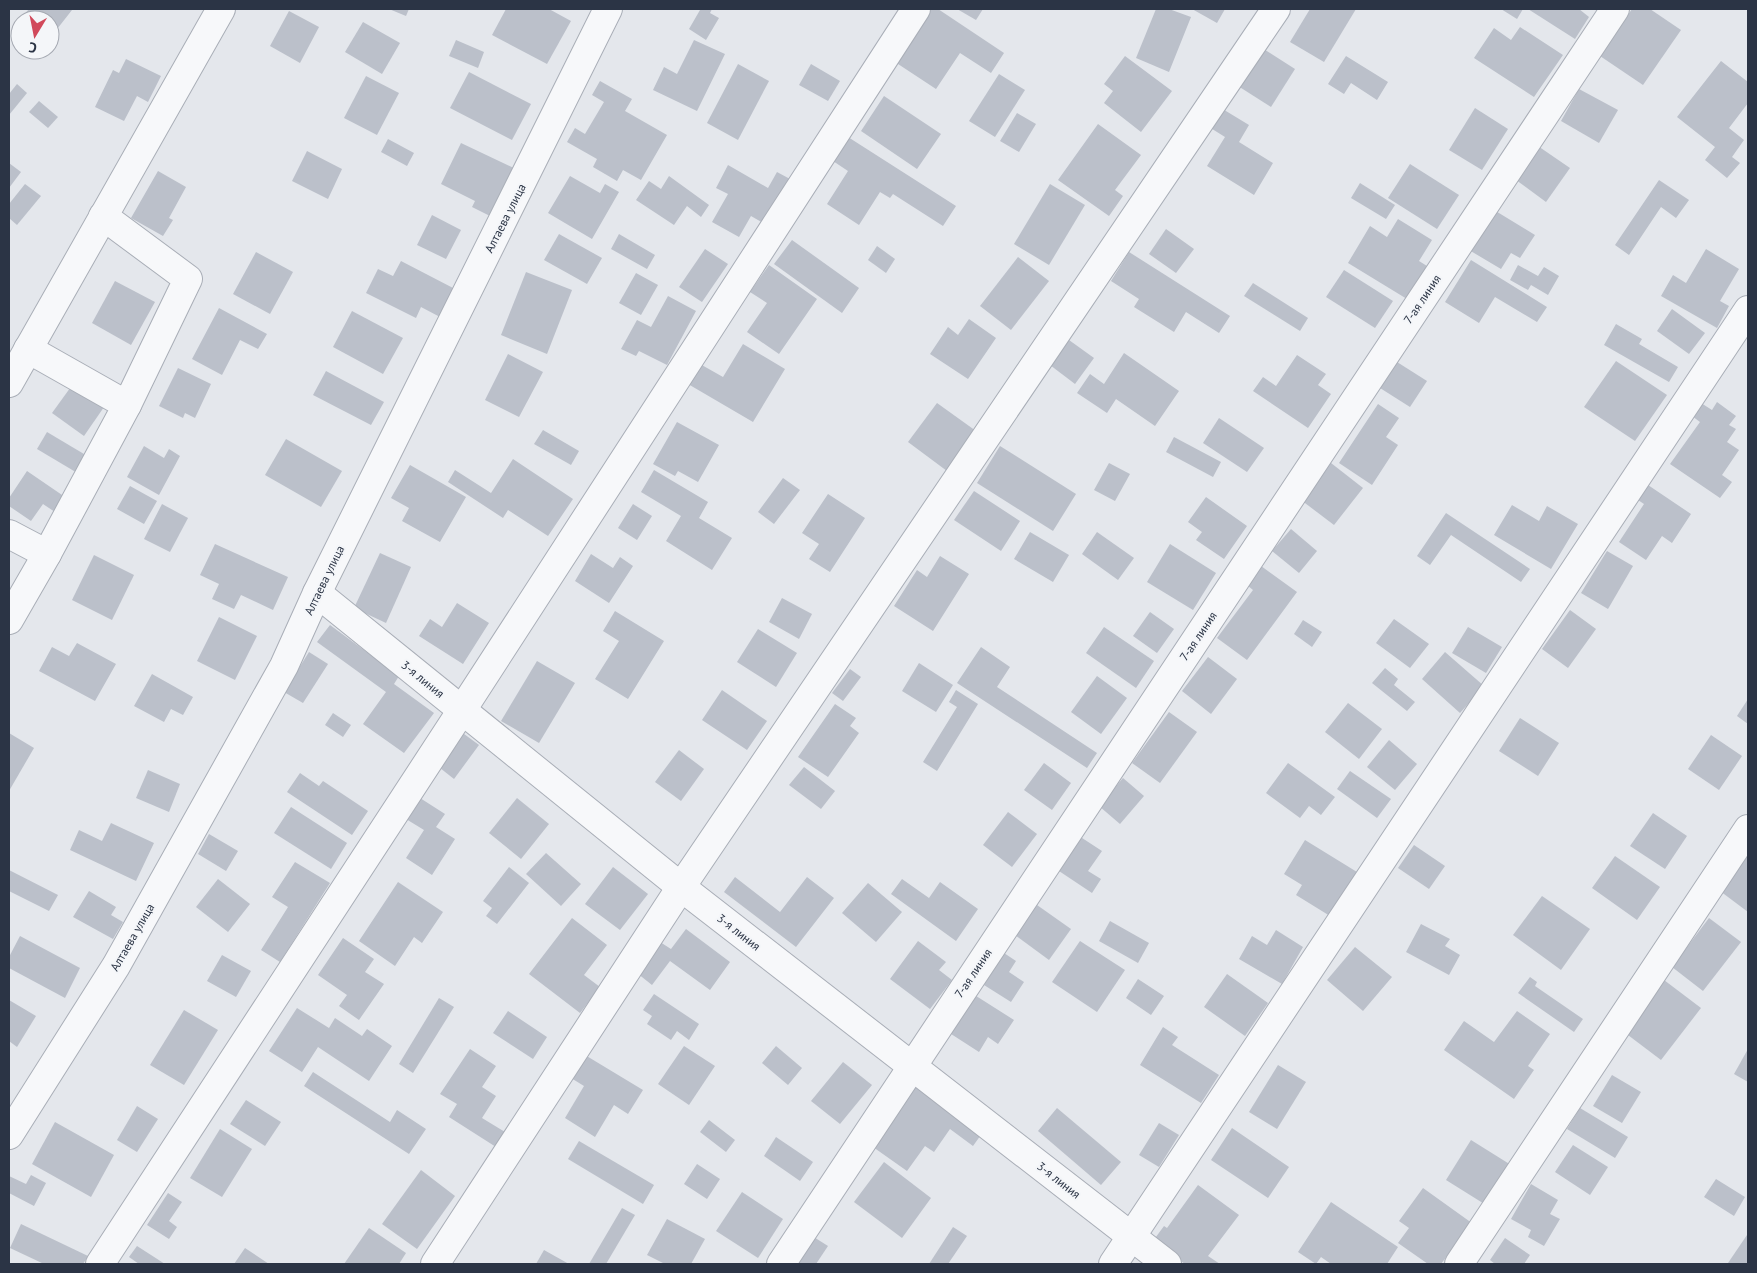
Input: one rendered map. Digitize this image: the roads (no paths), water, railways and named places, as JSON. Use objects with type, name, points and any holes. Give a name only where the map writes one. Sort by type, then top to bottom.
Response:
[{"type":"street","points":[[9,382],[221,9]]},
{"type":"street","name":"Алтаева улица","points":[[9,1135],[121,958],[284,666],[317,593],[608,9]]},
{"type":"street","points":[[100,1264],[462,710],[916,9]]},
{"type":"street","points":[[434,1264],[681,887],[1276,9]]},
{"type":"street","name":"7-ая линия","points":[[781,1264],[1615,9]]},
{"type":"street","points":[[9,620],[47,554],[127,405],[188,279],[103,216]]},
{"type":"street","points":[[1114,1264],[1748,310]]},
{"type":"street","points":[[28,349],[127,405]]},
{"type":"street","points":[[9,534],[47,554]]},
{"type":"street","name":"3-я линия","points":[[317,593],[681,887],[1167,1264]]},
{"type":"street","points":[[1459,1264],[1748,829]]}]
